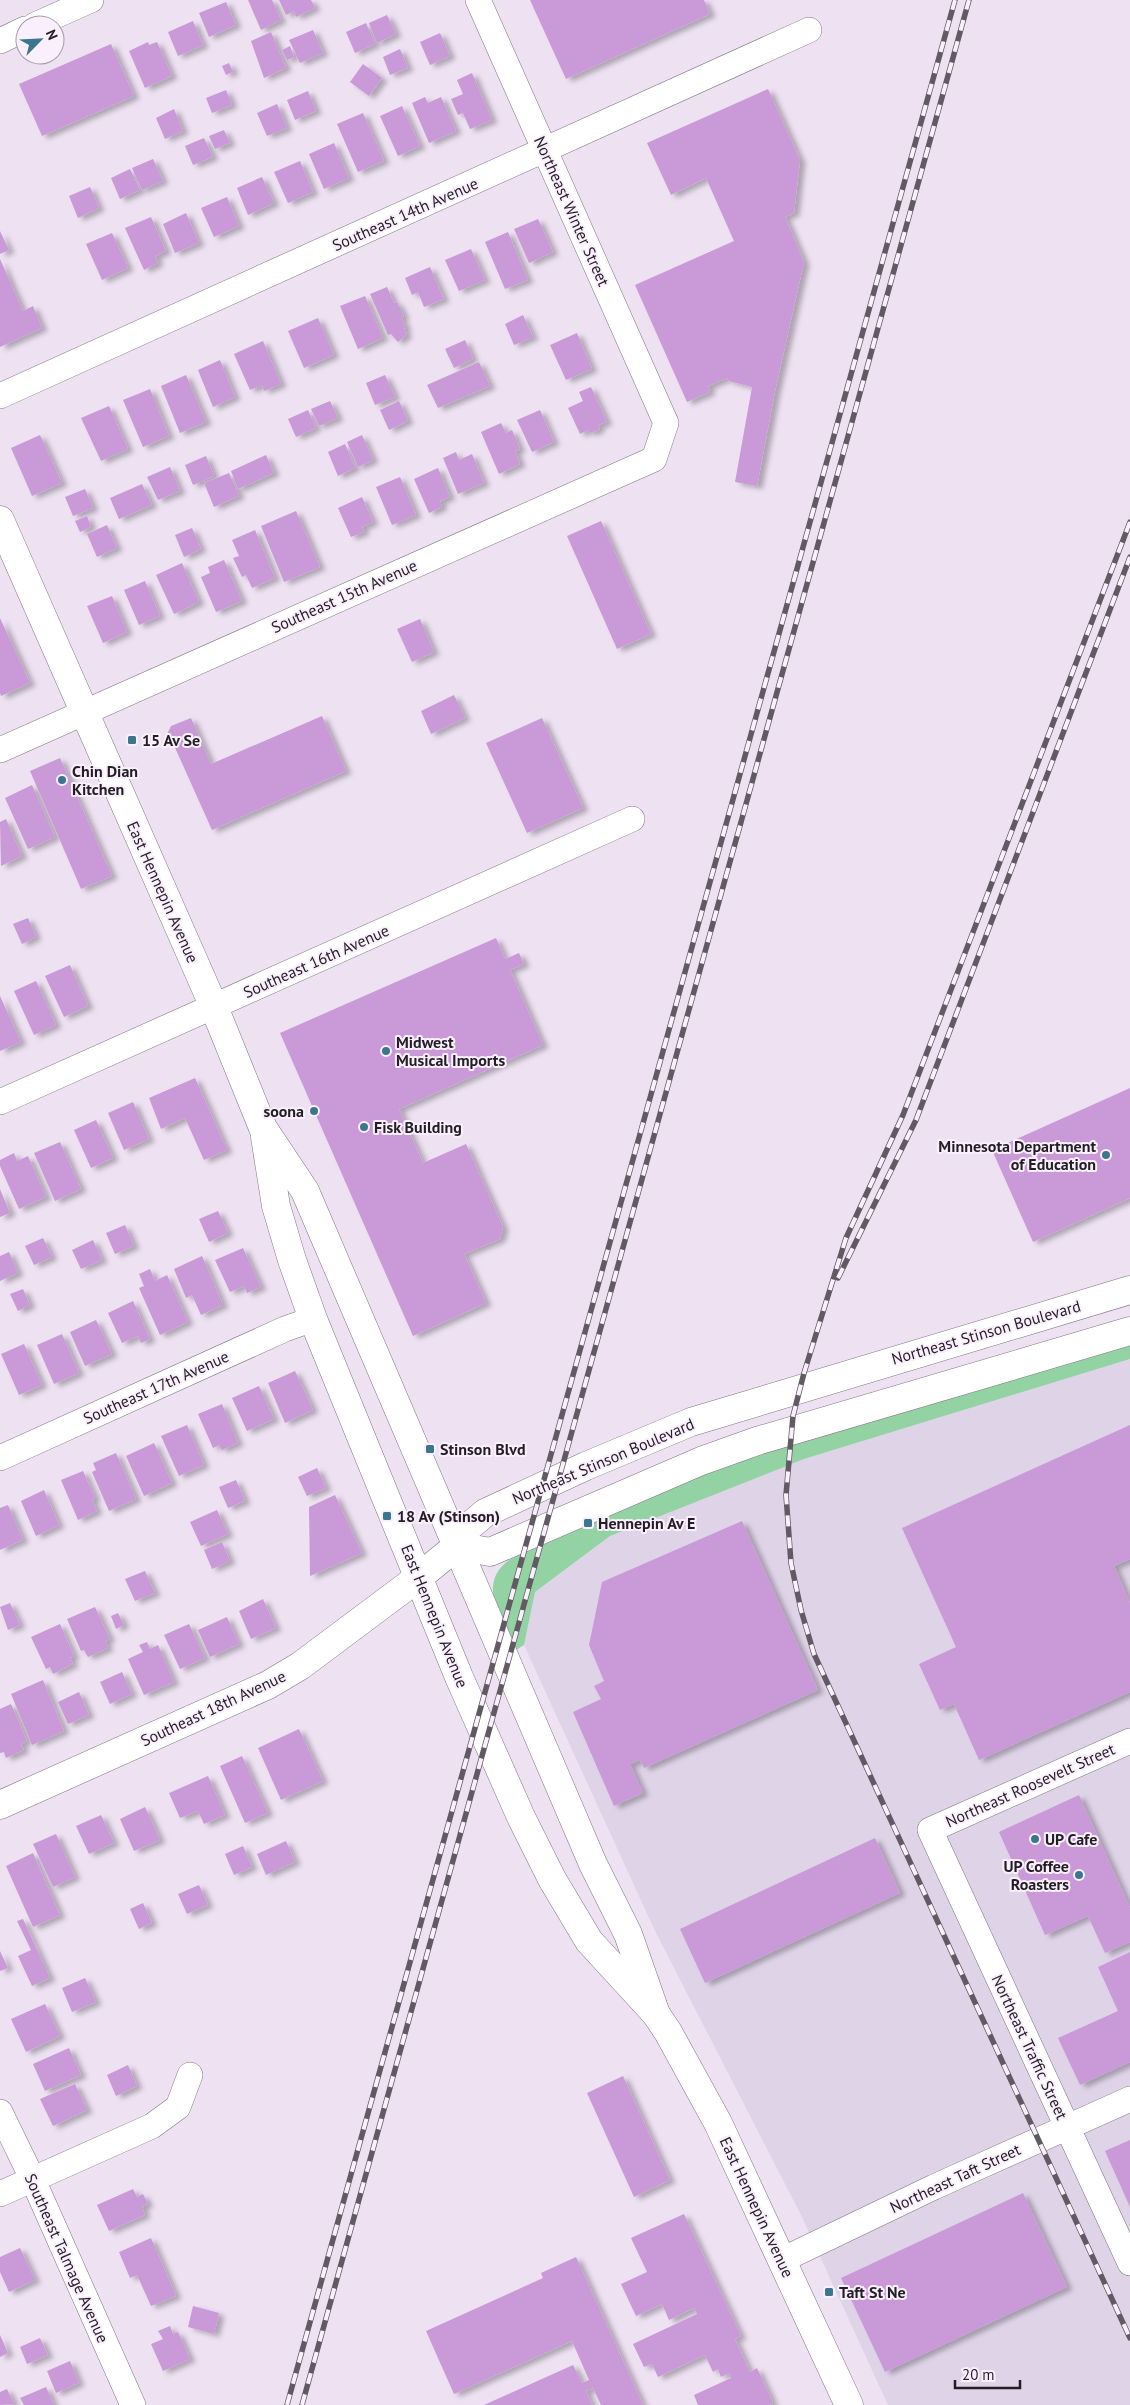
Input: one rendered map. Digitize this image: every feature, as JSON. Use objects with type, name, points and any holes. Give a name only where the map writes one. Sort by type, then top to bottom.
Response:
[{"type":"main road","name":"East Hennepin Avenue","points":[[0,520],[214,1007],[264,1128],[305,1190],[593,1864],[628,1934],[656,2014],[704,2095],[849,2405]]},
{"type":"main road","name":"East Hennepin Avenue","points":[[264,1128],[276,1206],[292,1260],[313,1319],[419,1577],[521,1817],[552,1879],[589,1941],[656,2014]]},
{"type":"main road","name":"Northeast Stinson Boulevard","points":[[457,1546],[466,1529],[485,1513],[586,1466],[690,1422],[1130,1290]]},
{"type":"main road","points":[[457,1546],[490,1552],[701,1461],[747,1445],[1130,1331]]},
{"type":"main road","name":"Southeast 18th Avenue","points":[[0,1805],[268,1685],[300,1666],[419,1577],[457,1546]]},
{"type":"street","points":[[57,15],[90,0]]},
{"type":"street","name":"Northeast Winter Street","points":[[478,0],[666,423]]},
{"type":"street","name":"Southeast 14th Avenue","points":[[0,396],[809,30]]},
{"type":"street","points":[[0,41],[15,34]]},
{"type":"street","name":"Southeast 15th Avenue","points":[[0,750],[654,459],[666,423]]},
{"type":"street","name":"Southeast 16th Avenue","points":[[0,1102],[632,819]]},
{"type":"street","name":"Southeast 17th Avenue","points":[[0,1458],[285,1329],[313,1319]]},
{"type":"street","name":"Northeast Roosevelt Street","points":[[930,1830],[1130,1740]]},
{"type":"street","name":"Northeast Traffic Street","points":[[930,1830],[1130,2263]]},
{"type":"street","points":[[0,2194],[152,2126],[178,2107],[190,2075]]},
{"type":"street","name":"Northeast Taft Street","points":[[782,2260],[934,2187],[1130,2099]]},
{"type":"street","name":"Southeast Talmage Avenue","points":[[0,2112],[33,2180],[133,2405]]},
{"type":"shaded area","points":[[1130,1359],[1130,2405],[888,2405],[801,2215],[655,1931],[524,1645],[535,1592],[610,1536],[804,1459]]},
{"type":"green space","points":[[1130,1345],[1130,1359],[804,1459],[610,1536],[535,1592],[524,1645],[516,1650],[494,1601],[495,1578],[501,1568],[512,1558],[685,1482],[741,1461]]},
{"type":"building","points":[[248,0],[272,0],[281,20],[261,30]]},
{"type":"building","points":[[279,0],[311,0],[315,8],[296,17],[294,11],[286,15]]},
{"type":"building","points":[[530,0],[704,0],[710,14],[566,79]]},
{"type":"building","points":[[226,2],[236,25],[209,37],[199,13]]},
{"type":"building","points":[[387,15],[396,34],[377,43],[369,23]]},
{"type":"building","points":[[193,21],[203,45],[178,56],[168,32]]},
{"type":"building","points":[[366,23],[375,44],[355,53],[346,32]]},
{"type":"building","points":[[313,30],[323,53],[300,63],[289,40]]},
{"type":"building","points":[[271,32],[286,68],[264,78],[251,41]]},
{"type":"building","points":[[440,33],[450,56],[430,65],[420,42]]},
{"type":"building","points":[[148,42],[149,45],[157,42],[172,76],[145,88],[129,51]]},
{"type":"building","points":[[111,44],[134,96],[42,136],[19,84]]},
{"type":"building","points":[[290,46],[294,57],[287,60],[282,50]]},
{"type":"building","points":[[400,49],[408,68],[390,75],[383,57]]},
{"type":"building","points":[[229,63],[233,72],[226,75],[222,66]]},
{"type":"building","points":[[363,64],[382,78],[369,96],[350,82]]},
{"type":"building","points":[[472,73],[492,120],[470,129],[463,113],[458,115],[451,99],[463,94],[457,80]]},
{"type":"building","points":[[768,89],[800,160],[794,213],[785,217],[804,262],[775,391],[757,486],[735,482],[752,387],[729,381],[727,378],[708,386],[710,392],[687,402],[635,285],[734,241],[706,178],[671,195],[647,143]]},
{"type":"building","points":[[226,90],[232,105],[212,113],[206,98]]},
{"type":"building","points":[[308,91],[316,111],[295,120],[287,100]]},
{"type":"building","points":[[425,97],[428,103],[441,97],[456,131],[429,143],[412,103]]},
{"type":"building","points":[[277,104],[287,128],[267,136],[257,113]]},
{"type":"building","points":[[402,106],[420,146],[398,156],[380,116]]},
{"type":"building","points":[[174,109],[183,131],[165,139],[156,118]]},
{"type":"building","points":[[363,113],[384,161],[358,172],[337,124]]},
{"type":"building","points":[[224,130],[230,143],[215,149],[209,136]]},
{"type":"building","points":[[204,138],[213,157],[193,165],[185,146]]},
{"type":"building","points":[[334,143],[349,178],[324,189],[309,154]]},
{"type":"building","points":[[153,159],[163,181],[142,190],[132,168]]},
{"type":"building","points":[[300,161],[313,192],[288,203],[274,172]]},
{"type":"building","points":[[130,169],[140,190],[120,199],[111,178]]},
{"type":"building","points":[[262,177],[274,203],[248,215],[237,188]]},
{"type":"building","points":[[90,187],[99,208],[78,218],[69,196]]},
{"type":"building","points":[[227,197],[239,226],[214,237],[201,208]]},
{"type":"building","points":[[186,213],[199,243],[175,253],[163,224]]},
{"type":"building","points":[[151,217],[166,251],[155,256],[158,263],[144,270],[125,228]]},
{"type":"building","points":[[538,219],[553,252],[529,263],[514,229]]},
{"type":"building","points":[[0,231],[9,250],[0,254]]},
{"type":"building","points":[[508,232],[528,280],[505,289],[485,242]]},
{"type":"building","points":[[112,233],[128,268],[102,280],[86,244]]},
{"type":"building","points":[[471,249],[485,280],[459,291],[445,260]]},
{"type":"building","points":[[0,259],[23,311],[33,306],[42,328],[0,347]]},
{"type":"building","points":[[430,267],[444,299],[424,307],[418,292],[412,295],[405,278]]},
{"type":"building","points":[[387,287],[394,303],[397,302],[404,316],[401,317],[406,328],[403,329],[407,334],[398,342],[391,334],[388,335],[370,294]]},
{"type":"building","points":[[365,296],[383,338],[358,349],[340,306]]},
{"type":"building","points":[[523,315],[533,337],[514,345],[505,324]]},
{"type":"building","points":[[318,318],[334,355],[304,368],[288,331]]},
{"type":"building","points":[[577,333],[592,369],[566,380],[550,345]]},
{"type":"building","points":[[465,340],[473,359],[454,368],[445,349]]},
{"type":"building","points":[[263,341],[281,384],[264,391],[262,385],[250,390],[234,354]]},
{"type":"building","points":[[220,360],[235,397],[213,407],[198,370]]},
{"type":"building","points":[[479,362],[490,386],[438,408],[427,385]]},
{"type":"building","points":[[186,375],[206,422],[180,433],[161,386]]},
{"type":"building","points":[[385,375],[395,397],[375,405],[366,383]]},
{"type":"building","points":[[591,387],[607,422],[598,425],[600,429],[590,433],[588,430],[580,434],[568,408],[583,401],[579,392]]},
{"type":"building","points":[[150,389],[169,436],[143,447],[123,400]]},
{"type":"building","points":[[330,401],[338,418],[319,426],[311,409]]},
{"type":"building","points":[[399,401],[408,421],[389,430],[380,410]]},
{"type":"building","points":[[109,406],[128,449],[101,461],[81,418]]},
{"type":"building","points":[[308,410],[316,428],[296,437],[288,419]]},
{"type":"building","points":[[540,410],[554,442],[532,452],[517,420]]},
{"type":"building","points":[[501,423],[506,433],[512,430],[520,449],[515,451],[520,464],[499,474],[481,432]]},
{"type":"building","points":[[40,435],[62,483],[32,496],[11,448]]},
{"type":"building","points":[[362,435],[373,460],[358,467],[347,442]]},
{"type":"building","points":[[345,444],[355,468],[338,476],[328,452]]},
{"type":"building","points":[[456,452],[459,460],[472,454],[484,483],[458,494],[443,458]]},
{"type":"building","points":[[266,455],[274,473],[238,489],[231,471]]},
{"type":"building","points":[[206,456],[214,476],[193,485],[185,465]]},
{"type":"building","points":[[170,467],[180,491],[158,500],[147,477]]},
{"type":"building","points":[[438,468],[450,497],[440,501],[442,507],[429,513],[414,479]]},
{"type":"building","points":[[229,473],[239,496],[214,507],[204,483]]},
{"type":"building","points":[[400,477],[416,515],[392,525],[376,487]]},
{"type":"building","points":[[142,484],[152,505],[119,519],[110,498]]},
{"type":"building","points":[[85,489],[93,508],[73,516],[65,497]]},
{"type":"building","points":[[362,497],[373,522],[362,527],[364,532],[351,537],[338,508]]},
{"type":"building","points":[[296,511],[320,567],[284,582],[261,526]]},
{"type":"building","points":[[87,516],[91,527],[80,532],[75,521]]},
{"type":"building","points":[[601,521],[651,634],[617,649],[567,536]]},
{"type":"building","points":[[107,525],[117,548],[97,557],[87,534]]},
{"type":"building","points":[[192,528],[201,549],[184,557],[175,535]]},
{"type":"building","points":[[255,530],[275,578],[252,588],[246,575],[242,577],[233,558],[239,556],[232,540]]},
{"type":"building","points":[[224,560],[242,601],[216,612],[201,577],[210,573],[208,567]]},
{"type":"building","points":[[182,563],[199,602],[174,614],[156,575]]},
{"type":"building","points":[[145,581],[160,616],[139,625],[124,590]]},
{"type":"building","points":[[112,596],[127,632],[103,643],[87,606]]},
{"type":"building","points":[[0,618],[30,683],[1,696],[0,693]]},
{"type":"building","points":[[420,619],[434,652],[412,662],[397,629]]},
{"type":"building","points":[[454,695],[465,718],[431,734],[421,711]]},
{"type":"building","points":[[322,716],[346,771],[212,830],[168,732],[171,726],[191,718],[211,764]]},
{"type":"building","points":[[542,718],[583,808],[527,833],[486,743]]},
{"type":"building","points":[[60,758],[112,876],[81,889],[30,771]]},
{"type":"building","points":[[32,785],[55,837],[28,849],[5,798]]},
{"type":"building","points":[[6,819],[22,856],[1,866],[0,822]]},
{"type":"building","points":[[28,918],[36,937],[22,944],[13,924]]},
{"type":"building","name":"Fisk Building","points":[[496,938],[505,959],[519,953],[524,964],[510,970],[543,1045],[399,1109],[423,1163],[466,1144],[503,1227],[500,1239],[464,1254],[486,1303],[413,1336],[280,1033]]},
{"type":"building","points":[[70,965],[88,1006],[64,1017],[45,976]]},
{"type":"building","points":[[36,981],[56,1025],[34,1035],[14,991]]},
{"type":"building","points":[[0,996],[21,1042],[0,1051]]},
{"type":"building","points":[[195,1078],[227,1150],[204,1160],[185,1118],[161,1129],[149,1098]]},
{"type":"building","points":[[1130,1088],[1130,1198],[1033,1242],[992,1150]]},
{"type":"building","points":[[133,1102],[149,1139],[124,1150],[108,1113]]},
{"type":"building","points":[[96,1120],[113,1158],[91,1168],[74,1130]]},
{"type":"building","points":[[60,1142],[81,1189],[55,1201],[34,1153]]},
{"type":"building","points":[[14,1153],[17,1161],[28,1156],[46,1197],[19,1209],[0,1166],[0,1160]]},
{"type":"building","points":[[0,1189],[10,1213],[0,1217]]},
{"type":"building","points":[[218,1211],[228,1233],[209,1242],[199,1219]]},
{"type":"building","points":[[125,1225],[134,1246],[115,1254],[106,1233]]},
{"type":"building","points":[[43,1238],[52,1257],[34,1265],[25,1246]]},
{"type":"building","points":[[93,1240],[102,1260],[81,1269],[72,1250]]},
{"type":"building","points":[[243,1248],[261,1287],[247,1293],[244,1286],[230,1292],[215,1260]]},
{"type":"building","points":[[9,1252],[18,1273],[0,1281],[0,1256]]},
{"type":"building","points":[[202,1256],[223,1305],[201,1315],[192,1295],[186,1298],[174,1269]]},
{"type":"building","points":[[150,1269],[155,1281],[167,1275],[188,1322],[160,1335],[139,1288],[144,1286],[139,1274]]},
{"type":"building","points":[[23,1289],[30,1305],[18,1311],[10,1294]]},
{"type":"building","points":[[133,1301],[150,1339],[141,1343],[138,1336],[122,1343],[108,1313]]},
{"type":"building","points":[[96,1320],[112,1354],[85,1366],[70,1332]]},
{"type":"building","points":[[62,1334],[79,1373],[54,1384],[37,1345]]},
{"type":"building","points":[[24,1344],[42,1385],[19,1395],[1,1354]]},
{"type":"building","points":[[295,1371],[313,1410],[285,1423],[268,1383]]},
{"type":"building","points":[[259,1386],[274,1419],[247,1431],[232,1398]]},
{"type":"building","points":[[222,1404],[238,1443],[222,1450],[219,1445],[213,1448],[198,1414]]},
{"type":"building","points":[[187,1425],[204,1465],[179,1476],[161,1436]]},
{"type":"building","points":[[1130,1425],[1130,1559],[1114,1566],[1130,1603],[1130,1692],[979,1760],[954,1704],[940,1710],[919,1664],[956,1647],[902,1528]]},
{"type":"building","points":[[154,1443],[172,1483],[144,1496],[126,1456]]},
{"type":"building","points":[[116,1453],[136,1499],[109,1511],[92,1472],[96,1470],[93,1463]]},
{"type":"building","points":[[317,1468],[326,1488],[307,1496],[298,1477]]},
{"type":"building","points":[[83,1471],[95,1498],[92,1500],[97,1511],[78,1520],[61,1480]]},
{"type":"building","points":[[236,1480],[245,1501],[228,1508],[219,1487]]},
{"type":"building","points":[[44,1490],[59,1525],[36,1536],[21,1501]]},
{"type":"building","points":[[335,1495],[362,1553],[310,1576],[309,1507]]},
{"type":"building","points":[[8,1505],[23,1540],[0,1550],[0,1508]]},
{"type":"building","points":[[217,1510],[228,1534],[201,1546],[190,1522]]},
{"type":"building","points":[[742,1521],[818,1690],[644,1768],[640,1760],[630,1764],[643,1793],[614,1806],[573,1712],[601,1699],[594,1686],[604,1681],[589,1645],[602,1582]]},
{"type":"building","points":[[222,1542],[230,1561],[212,1569],[204,1550]]},
{"type":"building","points":[[145,1571],[155,1593],[135,1601],[125,1579]]},
{"type":"building","points":[[263,1599],[276,1628],[251,1639],[239,1611]]},
{"type":"building","points":[[10,1603],[20,1625],[8,1630],[0,1607]]},
{"type":"building","points":[[95,1607],[110,1639],[105,1641],[108,1648],[88,1657],[84,1650],[81,1651],[67,1619]]},
{"type":"building","points":[[118,1613],[124,1625],[116,1629],[111,1616]]},
{"type":"building","points":[[227,1617],[239,1644],[210,1657],[198,1630]]},
{"type":"building","points":[[60,1624],[74,1656],[70,1658],[73,1664],[53,1674],[50,1667],[46,1669],[31,1637]]},
{"type":"building","points":[[189,1624],[205,1658],[180,1669],[164,1635]]},
{"type":"building","points":[[147,1642],[150,1649],[158,1645],[174,1682],[144,1695],[128,1659],[143,1652],[139,1645]]},
{"type":"building","points":[[122,1672],[132,1694],[110,1704],[100,1682]]},
{"type":"building","points":[[43,1680],[64,1731],[32,1745],[11,1694]]},
{"type":"building","points":[[79,1692],[89,1715],[68,1724],[58,1702]]},
{"type":"building","points":[[11,1704],[27,1741],[21,1744],[24,1750],[6,1758],[4,1752],[0,1753],[0,1709]]},
{"type":"building","points":[[299,1729],[323,1781],[281,1800],[258,1748]]},
{"type":"building","points":[[242,1756],[268,1813],[245,1823],[220,1766]]},
{"type":"building","points":[[208,1776],[225,1815],[204,1824],[198,1811],[180,1818],[169,1793]]},
{"type":"building","name":"UP Coffee Roasters","points":[[1079,1795],[1130,1908],[1130,1942],[1105,1953],[1088,1916],[1045,1935],[999,1832]]},
{"type":"building","points":[[145,1807],[160,1840],[134,1851],[120,1819]]},
{"type":"building","points":[[101,1815],[114,1843],[89,1854],[76,1826]]},
{"type":"building","points":[[56,1834],[75,1877],[53,1887],[33,1844]]},
{"type":"building","points":[[875,1838],[900,1893],[705,1983],[680,1929]]},
{"type":"building","points":[[286,1841],[295,1862],[266,1875],[257,1854]]},
{"type":"building","points":[[243,1846],[252,1867],[234,1875],[225,1854]]},
{"type":"building","points":[[33,1853],[60,1915],[33,1927],[6,1866]]},
{"type":"building","points":[[199,1885],[208,1905],[187,1914],[178,1894]]},
{"type":"building","points":[[143,1903],[152,1923],[139,1929],[130,1909]]},
{"type":"building","points":[[23,1919],[50,1978],[32,1986],[18,1956],[31,1950],[17,1921]]},
{"type":"building","points":[[0,1951],[8,1968],[0,1971]]},
{"type":"building","points":[[1130,1952],[1130,2062],[1080,2085],[1058,2038],[1118,2011],[1098,1967]]},
{"type":"building","points":[[85,1978],[96,2002],[72,2012],[62,1988]]},
{"type":"building","points":[[45,2004],[60,2036],[26,2052],[11,2019]]},
{"type":"building","points":[[69,2048],[81,2075],[45,2091],[33,2064]]},
{"type":"building","points":[[128,2065],[137,2086],[116,2096],[107,2075]]},
{"type":"building","points":[[623,2076],[670,2180],[634,2197],[587,2093]]},
{"type":"building","points":[[75,2084],[87,2110],[53,2126],[40,2099]]},
{"type":"building","points":[[1130,2140],[1130,2207],[1105,2151]]},
{"type":"building","points":[[133,2189],[137,2197],[143,2194],[148,2204],[142,2207],[145,2215],[109,2231],[97,2205]]},
{"type":"building","points":[[1023,2193],[1067,2287],[885,2372],[841,2278]]},
{"type":"building","points":[[684,2214],[741,2336],[735,2339],[750,2372],[757,2368],[773,2403],[769,2405],[698,2405],[694,2395],[731,2378],[729,2373],[721,2377],[718,2369],[713,2372],[705,2355],[658,2377],[652,2364],[644,2367],[633,2344],[697,2314],[694,2308],[669,2320],[662,2304],[636,2316],[621,2284],[647,2272],[631,2238]]},
{"type":"building","points":[[151,2238],[176,2296],[151,2306],[137,2275],[130,2278],[119,2252]]},
{"type":"building","points":[[20,2248],[35,2280],[9,2292],[0,2272],[0,2257]]},
{"type":"building","points":[[576,2257],[643,2405],[601,2405],[593,2388],[586,2391],[592,2405],[484,2405],[573,2365],[582,2383],[589,2380],[572,2341],[454,2394],[426,2331],[543,2278],[541,2273]]},
{"type":"building","points":[[193,2306],[219,2313],[214,2334],[188,2327]]},
{"type":"building","points":[[170,2326],[173,2334],[178,2332],[190,2359],[163,2371],[151,2344],[163,2339],[158,2331]]},
{"type":"building","points":[[0,2335],[8,2353],[0,2357]]},
{"type":"building","points":[[40,2338],[48,2355],[27,2364],[20,2347]]},
{"type":"building","points":[[70,2361],[79,2383],[56,2393],[47,2371]]},
{"type":"building","points":[[46,2387],[54,2405],[24,2405],[20,2398]]},
{"type":"building","points":[[7,2389],[14,2404],[0,2405],[0,2392]]},
{"type":"railway","points":[[287,2405],[955,0]]},
{"type":"railway","points":[[302,2405],[969,0]]},
{"type":"railway","points":[[1130,522],[903,1115],[846,1238],[804,1373],[793,1416],[786,1495],[791,1563],[801,1610],[814,1654],[1130,2338]]},
{"type":"railway","points":[[838,1278],[916,1120],[1130,557]]},
{"type":"place","name":"15 Av Se","points":[[132,740]]},
{"type":"place","name":"Chin Dian Kitchen","points":[[62,780]]},
{"type":"place","name":"Midwest Musical Imports","points":[[386,1051]]},
{"type":"place","name":"soona","points":[[314,1111]]},
{"type":"place","name":"Fisk Building","points":[[364,1127]]},
{"type":"place","name":"Minnesota Department of Education","points":[[1106,1155]]},
{"type":"place","name":"Stinson Blvd","points":[[430,1449]]},
{"type":"place","name":"18 Av (Stinson)","points":[[387,1516]]},
{"type":"place","name":"Hennepin Av E","points":[[588,1523]]},
{"type":"place","name":"UP Cafe","points":[[1035,1839]]},
{"type":"place","name":"UP Coffee Roasters","points":[[1079,1875]]},
{"type":"place","name":"Taft St Ne","points":[[829,2292]]}]
